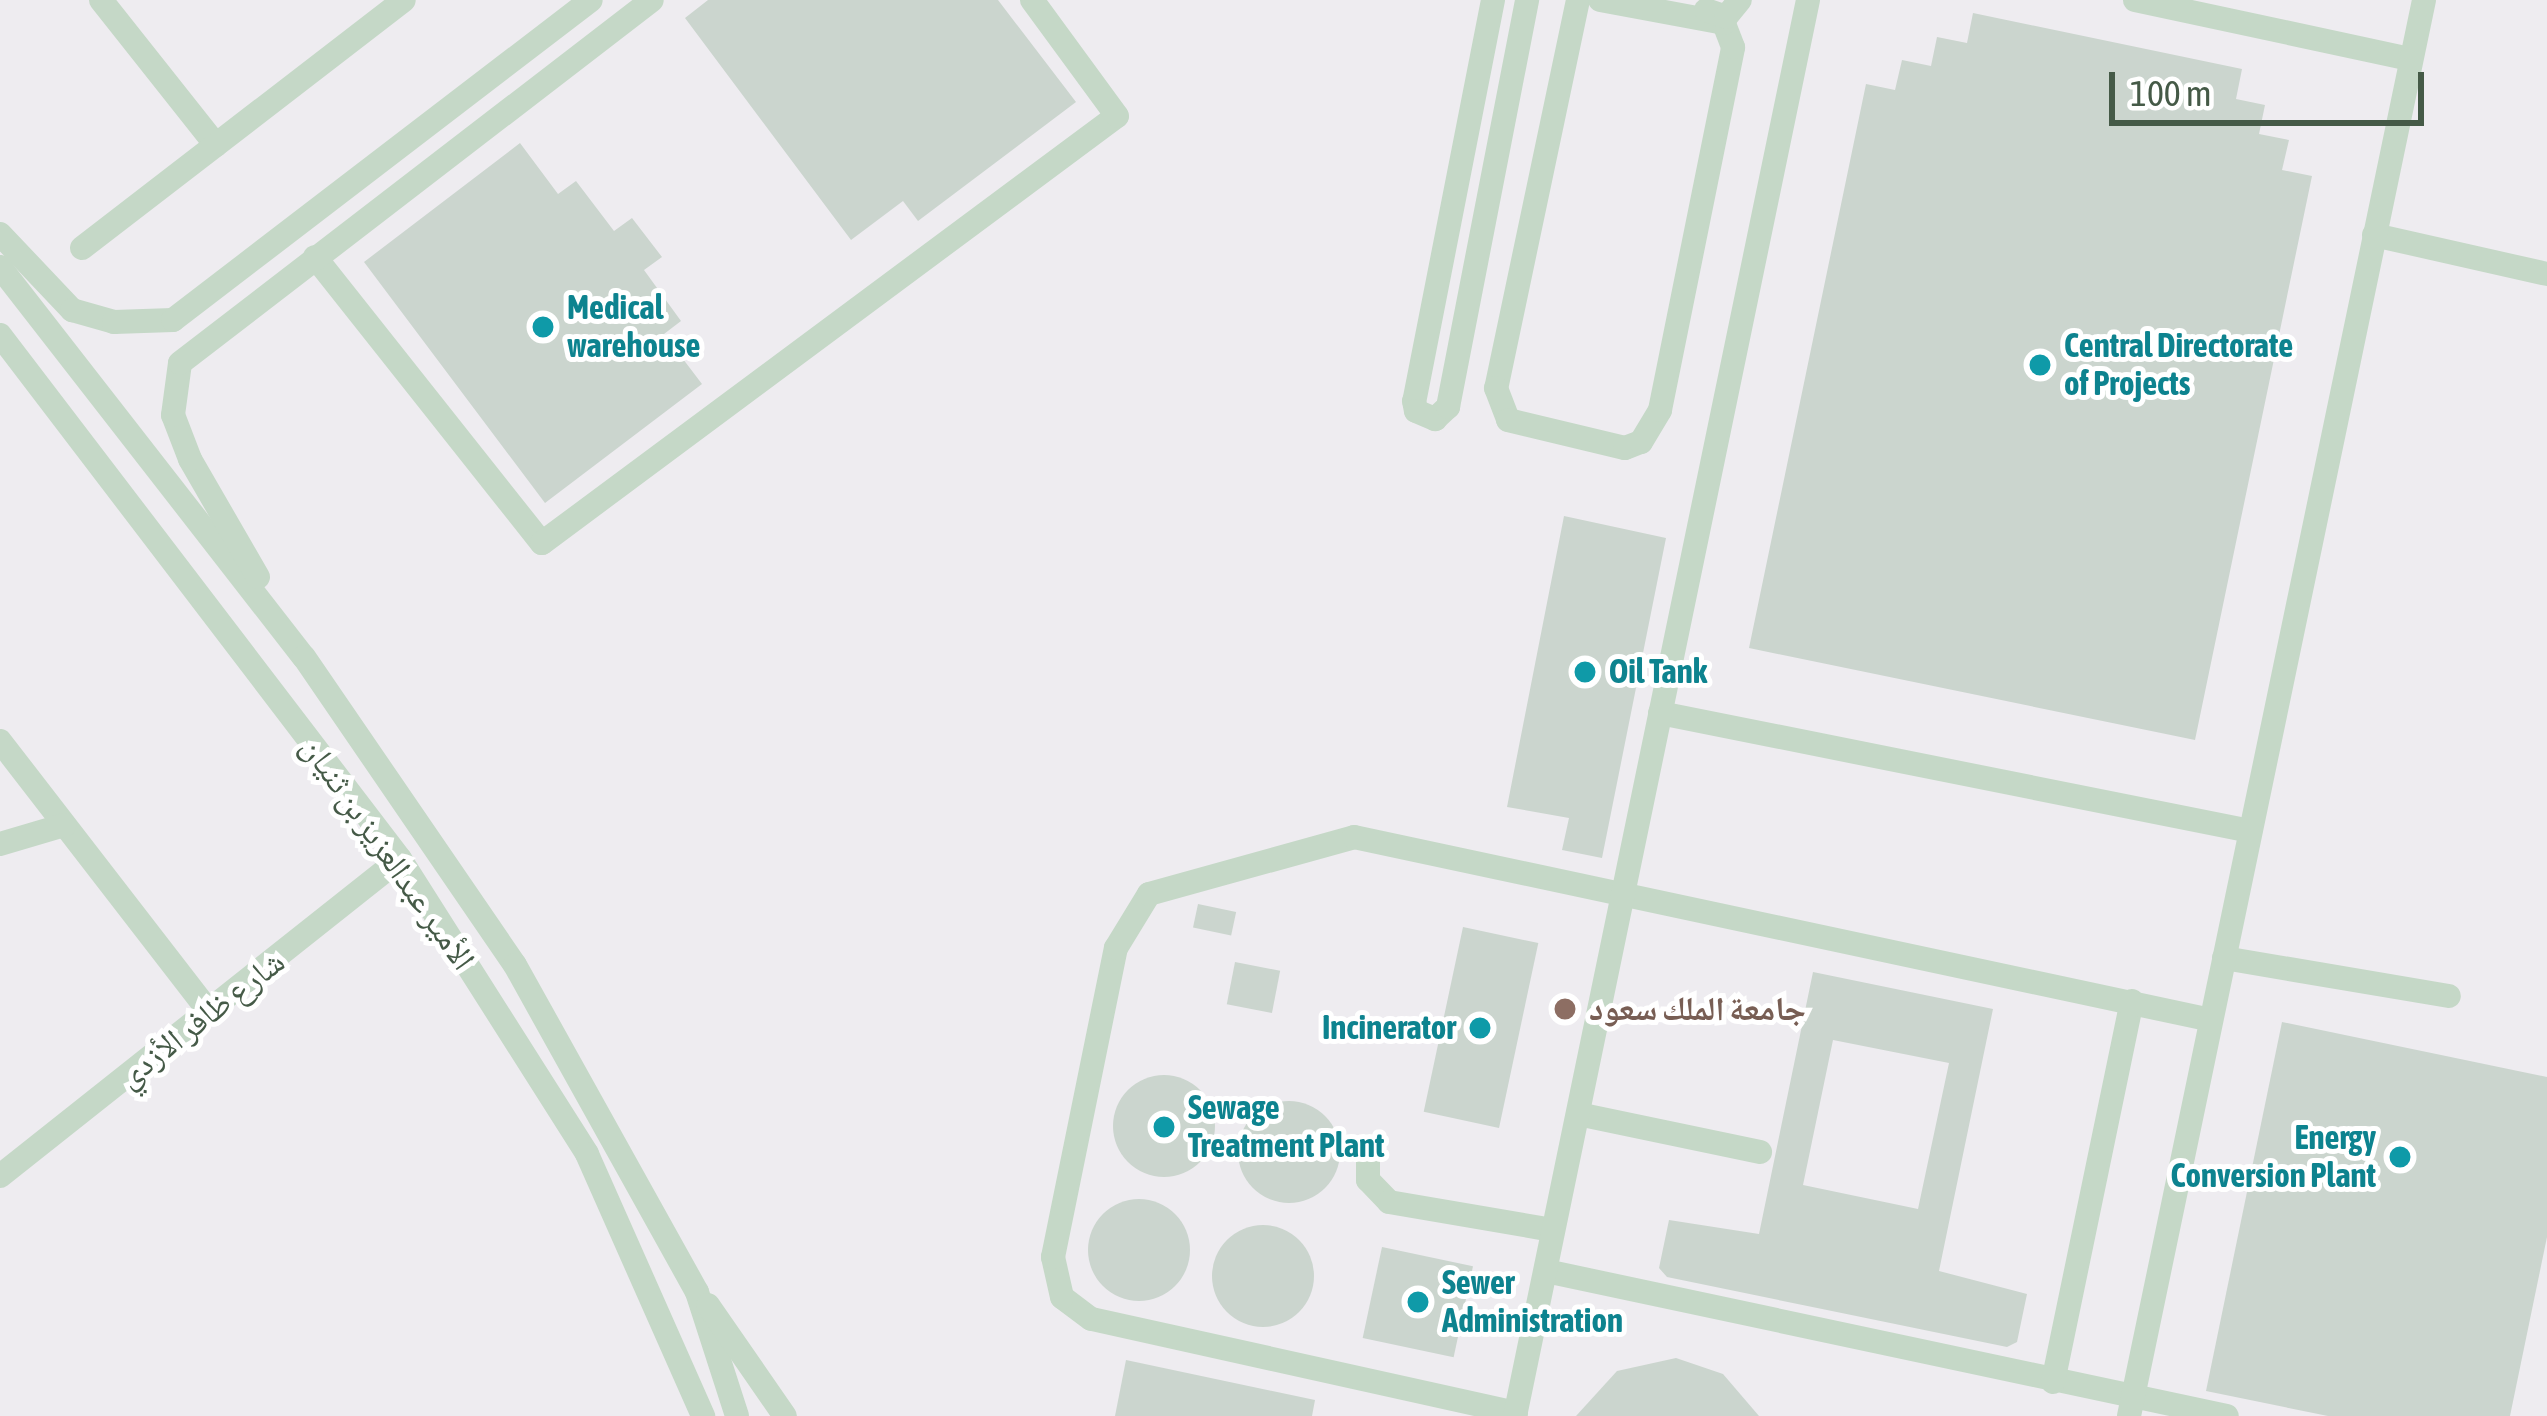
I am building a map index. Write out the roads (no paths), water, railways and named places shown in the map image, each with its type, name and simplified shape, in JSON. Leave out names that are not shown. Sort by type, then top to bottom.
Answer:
[{"type":"street","points":[[100,0],[216,146]]},
{"type":"street","points":[[82,248],[404,0]]},
{"type":"street","points":[[0,234],[72,310],[114,322],[172,320],[591,0]]},
{"type":"street","points":[[304,657],[190,459],[173,415],[180,363],[652,0]]},
{"type":"street","points":[[315,257],[542,544],[1117,116],[1032,0]]},
{"type":"street","points":[[1493,0],[1414,400],[1416,411],[1435,419],[1448,407],[1527,0]]},
{"type":"street","points":[[1578,0],[1496,388],[1508,420],[1625,448],[1641,442],[1660,410],[1733,47],[1724,23],[1600,0]]},
{"type":"street","points":[[1670,0],[1726,16],[1740,0]]},
{"type":"street","points":[[1808,0],[1660,713],[1627,896],[1515,1414],[1091,1319],[1067,1304],[1053,1257],[1116,948],[1134,910],[1161,887],[1335,837],[1627,896],[2132,1001],[2211,1020]]},
{"type":"street","points":[[2135,0],[2410,59]]},
{"type":"street","points":[[2131,1407],[2424,0]]},
{"type":"street","points":[[547,34],[568,63]]},
{"type":"street","points":[[2374,235],[2547,274]]},
{"type":"street","name":"الأمير عبدالعزيز بن ثنيان","points":[[0,267],[304,657],[515,964],[697,1292],[785,1416]]},
{"type":"street","points":[[206,294],[230,324]]},
{"type":"street","name":"الأمير عبدالعزيز بن ثنيان","points":[[0,334],[400,859],[587,1154],[703,1416]]},
{"type":"street","points":[[1660,713],[2250,831]]},
{"type":"street","points":[[0,741],[211,1014]]},
{"type":"street","points":[[0,844],[64,825]]},
{"type":"street","name":"شارع ظافر الأزدي","points":[[0,1176],[211,1014],[400,859]]},
{"type":"street","points":[[2224,958],[2449,997]]},
{"type":"street","points":[[2053,1382],[2132,1001]]},
{"type":"street","points":[[1578,1114],[1760,1152]]},
{"type":"street","points":[[1368,1146],[1368,1180],[1389,1202],[1552,1230]]},
{"type":"street","points":[[1546,1271],[2053,1382],[2131,1407],[2227,1416]]},
{"type":"street","name":"الأمير عبدالعزيز بن ثنيان","points":[[697,1292],[737,1416]]},
{"type":"place","name":"Medical warehouse","points":[[543,327]]},
{"type":"place","name":"Central Directorate of Projects","points":[[2040,365]]},
{"type":"place","name":"Oil Tank","points":[[1585,672]]},
{"type":"place","name":"جامعة الملك سعود","points":[[1565,1009]]},
{"type":"place","name":"Incinerator","points":[[1480,1028]]},
{"type":"place","name":"Sewage Treatment Plant","points":[[1164,1127]]},
{"type":"place","name":"Energy Conversion Plant","points":[[2400,1157]]},
{"type":"place","name":"Sewer Administration","points":[[1418,1302]]}]
